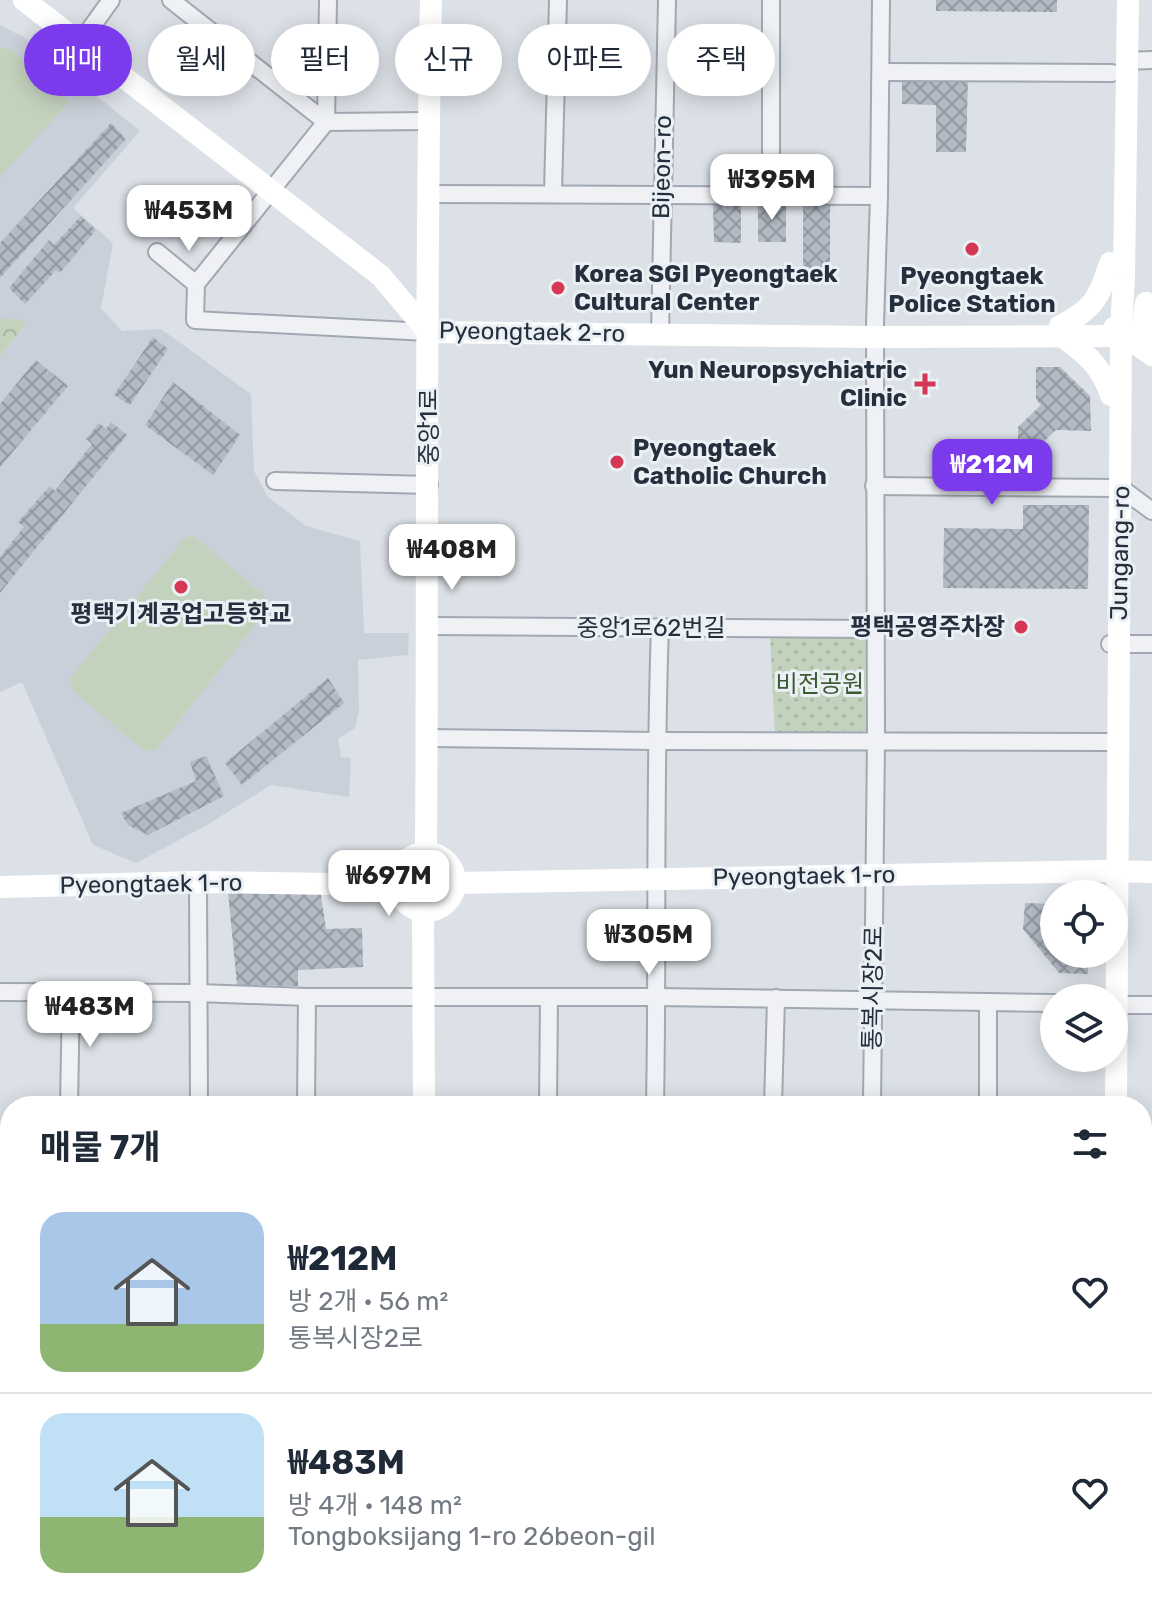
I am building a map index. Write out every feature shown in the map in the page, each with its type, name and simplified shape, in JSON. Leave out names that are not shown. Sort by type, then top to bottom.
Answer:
[{"type":"street","name":"Pyeongtaek 2-ro","points":[[24,0],[55,24]]},
{"type":"street","points":[[94,24],[111,0]]},
{"type":"street","points":[[171,0],[326,122],[428,121]]},
{"type":"street","points":[[328,0],[326,122],[196,284],[195,320],[428,332]]},
{"type":"street","name":"중앙1로","points":[[426,853],[431,0]]},
{"type":"street","points":[[553,192],[558,0]]},
{"type":"street","name":"Bijeon-ro","points":[[660,328],[667,0]]},
{"type":"street","points":[[771,0],[771,194]]},
{"type":"street","name":"통복시장2로","points":[[872,1096],[876,740],[875,330],[881,0]]},
{"type":"street","name":"Jungang-ro","points":[[1112,0],[1120,67]]},
{"type":"street","name":"Jungang-ro","points":[[1116,488],[1111,395],[1117,269],[1120,67],[1128,0]]},
{"type":"street","points":[[881,72],[1120,67],[1152,60]]},
{"type":"street","name":"Pyeongtaek 2-ro","points":[[132,83],[381,276],[428,332],[660,328],[1115,334]]},
{"type":"street","points":[[428,194],[553,192],[879,196]]},
{"type":"street","points":[[157,252],[196,284]]},
{"type":"street","points":[[1111,395],[1104,375],[1094,362],[1061,331],[1091,307],[1117,269],[1150,298]]},
{"type":"street","points":[[1115,334],[1150,298]]},
{"type":"street","points":[[1150,298],[1143,325],[1152,354]]},
{"type":"street","points":[[1115,334],[1152,354]]},
{"type":"street","points":[[1115,334],[1152,368]]},
{"type":"street","name":"Jungang-ro","points":[[1110,880],[1115,643],[1115,334]]},
{"type":"street","points":[[275,481],[429,485]]},
{"type":"street","points":[[874,486],[1116,488],[1152,511]]},
{"type":"street","name":"중앙1로62번길","points":[[429,626],[874,629]]},
{"type":"street","points":[[655,1096],[656,741],[660,628]]},
{"type":"street","points":[[1115,643],[1152,644]]},
{"type":"street","name":"Jungang-ro","points":[[1110,880],[1108,742],[1115,643]]},
{"type":"street","points":[[427,738],[1108,742]]},
{"type":"street","points":[[426,853],[447,862],[455,876],[455,883],[445,904],[431,911],[415,909],[403,899],[398,885],[400,869],[405,862],[426,853]]},
{"type":"street","name":"Pyeongtaek 1-ro","points":[[1115,880],[1152,872]]},
{"type":"street","name":"Pyeongtaek 1-ro","points":[[455,883],[875,876],[1063,880]]},
{"type":"street","points":[[198,882],[199,1096]]},
{"type":"street","name":"Pyeongtaek 1-ro","points":[[0,887],[198,882],[398,885]]},
{"type":"street","points":[[1128,882],[1152,884]]},
{"type":"street","points":[[423,911],[424,1096]]},
{"type":"street","points":[[0,992],[1040,1003]]},
{"type":"street","points":[[69,1096],[71,993]]},
{"type":"street","points":[[306,1096],[307,997]]},
{"type":"street","points":[[548,1096],[549,997]]},
{"type":"street","points":[[773,1096],[776,998]]},
{"type":"street","points":[[988,1002],[988,1096]]},
{"type":"street","points":[[1128,1003],[1152,1005]]},
{"type":"street","points":[[1105,1096],[1106,1072]]},
{"type":"street","name":"Jungang-ro","points":[[1115,1072],[1116,1096]]},
{"type":"shaded area","name":"평택기계공업고등학교","points":[[0,25],[24,37],[24,96],[97,96],[140,131],[73,208],[113,243],[101,308],[122,331],[161,329],[251,394],[254,471],[267,496],[306,526],[360,541],[364,633],[409,633],[408,655],[358,660],[359,710],[355,728],[338,739],[341,757],[351,758],[349,797],[271,785],[205,826],[136,863],[93,845],[22,682],[0,692],[0,356],[27,322],[0,318]]},
{"type":"green space","points":[[0,48],[10,49],[24,62],[24,96],[62,96],[69,102],[0,177]]},
{"type":"green space","points":[[0,318],[28,321],[0,356]]},
{"type":"green space","points":[[194,536],[265,596],[268,608],[156,750],[144,751],[73,691],[70,679],[184,538]]},
{"type":"green space","name":"비전공원","points":[[868,633],[869,731],[775,733],[770,636]]},
{"type":"green space","points":[[425,866],[437,871],[442,883],[437,895],[425,900],[413,895],[408,883],[413,871]]},
{"type":"building","points":[[936,0],[1057,0],[1057,12],[936,11]]},
{"type":"building","points":[[902,78],[968,79],[966,152],[936,152],[936,105],[902,104]]},
{"type":"building","points":[[111,123],[126,139],[0,278],[0,243]]},
{"type":"building","points":[[758,203],[786,203],[786,242],[758,242]]},
{"type":"building","points":[[713,204],[741,204],[741,243],[714,242]]},
{"type":"building","points":[[803,205],[830,205],[830,273],[803,273]]},
{"type":"building","points":[[81,216],[96,230],[60,273],[56,270],[25,304],[9,288],[49,240],[54,245]]},
{"type":"building","points":[[153,337],[168,349],[130,405],[114,395]]},
{"type":"building","points":[[36,360],[68,386],[0,467],[0,404]]},
{"type":"building","points":[[1036,367],[1060,367],[1090,396],[1091,431],[1056,430],[1038,447],[1018,448],[1018,427],[1041,405],[1036,399]]},
{"type":"building","points":[[173,382],[240,435],[213,475],[145,425]]},
{"type":"building","points":[[111,422],[127,435],[0,593],[0,557],[24,527],[18,522],[50,486],[55,491],[92,444],[86,439],[99,423],[106,429]]},
{"type":"building","points":[[1023,505],[1089,505],[1088,589],[943,588],[944,528],[1023,529]]},
{"type":"building","points":[[328,678],[344,703],[242,785],[225,763]]},
{"type":"building","points":[[206,756],[224,796],[148,835],[128,825],[121,813],[196,781],[190,762]]},
{"type":"building","points":[[320,889],[326,929],[362,928],[363,967],[298,970],[298,986],[237,985],[228,892]]},
{"type":"building","points":[[1025,903],[1040,904],[1040,950],[1023,929]]},
{"type":"building","points":[[1055,968],[1088,968],[1088,974],[1059,973]]},
{"type":"place","name":"Pyeongtaek Police Station","points":[[972,249]]},
{"type":"place","name":"Korea SGI Pyeongtaek Cultural Center","points":[[558,288]]},
{"type":"place","name":"Yun Neuropsychiatric Clinic","points":[[925,384]]},
{"type":"place","name":"Pyeongtaek Catholic Church","points":[[617,462]]},
{"type":"place","name":"평택기계공업고등학교","points":[[181,587]]},
{"type":"place","name":"평택공영주차장","points":[[1021,627]]}]
